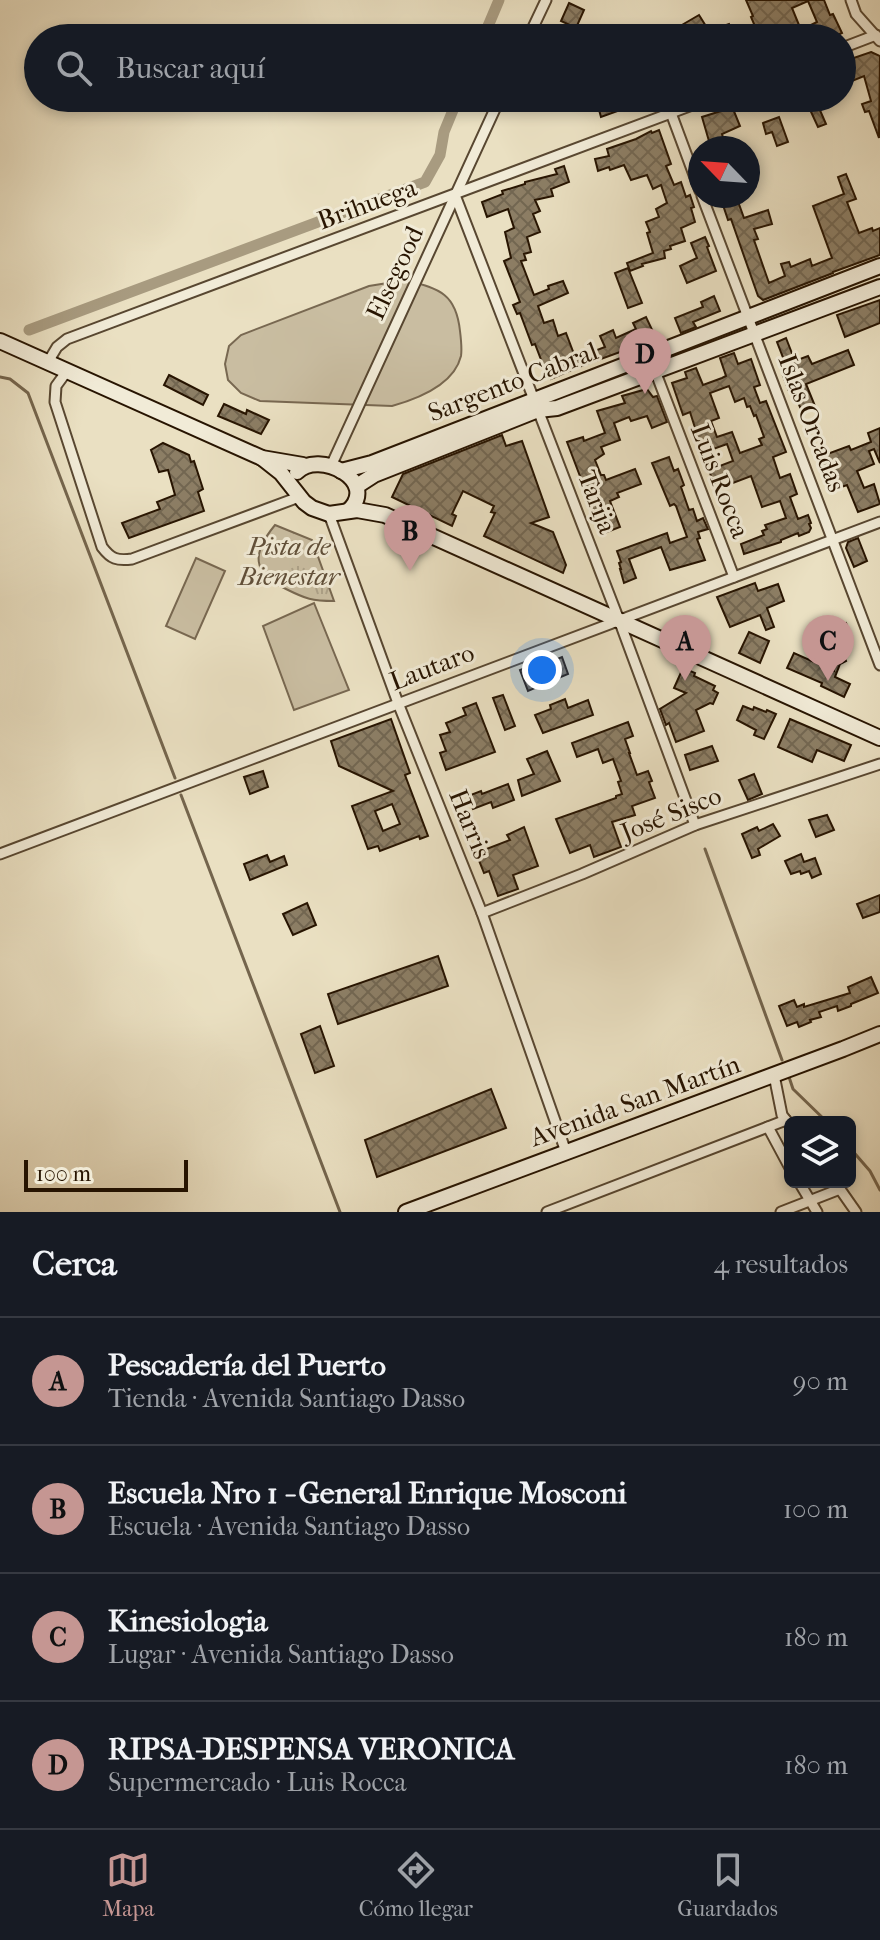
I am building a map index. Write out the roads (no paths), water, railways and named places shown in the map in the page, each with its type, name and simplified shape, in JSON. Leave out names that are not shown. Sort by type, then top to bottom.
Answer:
[{"type":"street","points":[[535,24],[546,0]]},
{"type":"street","points":[[851,0],[856,14],[878,37],[856,44]]},
{"type":"street","name":"Elsegood","points":[[336,469],[494,112]]},
{"type":"street","name":"Brihuega","points":[[48,362],[57,347],[67,339],[671,113]]},
{"type":"street","name":"Islas Orcadas","points":[[671,113],[688,158]]},
{"type":"street","name":"Tarija","points":[[455,195],[695,825]]},
{"type":"street","name":"Islas Orcadas","points":[[707,208],[880,665]]},
{"type":"street","name":"Sargento Cabral","points":[[358,489],[374,475],[649,355],[880,266]]},
{"type":"street","name":"Sargento Cabral","points":[[336,469],[372,463],[536,405],[557,408],[880,287]]},
{"type":"street","points":[[0,341],[262,458],[281,473],[312,508],[329,514],[365,511],[385,515]]},
{"type":"street","name":"Luis Rocca","points":[[649,355],[734,577]]},
{"type":"street","points":[[67,371],[56,386],[55,402],[102,547],[110,557],[118,561],[132,559],[297,493]]},
{"type":"street","points":[[262,458],[336,469],[354,481],[368,503],[385,515],[880,738]]},
{"type":"street","points":[[297,493],[294,476],[303,465]]},
{"type":"street","points":[[348,511],[355,504],[358,489]]},
{"type":"street","name":"Harris","points":[[329,514],[398,703],[482,913],[566,1152]]},
{"type":"street","name":"Lautaro","points":[[0,854],[880,522]]},
{"type":"street","name":"José Sisco","points":[[482,913],[695,825],[880,764]]},
{"type":"street","name":"Avenida San Martín","points":[[406,1212],[880,1034]]},
{"type":"street","points":[[774,1075],[784,1118]]},
{"type":"street","points":[[547,1212],[768,1127],[784,1124]]},
{"type":"street","points":[[768,1127],[784,1157]]},
{"type":"street","points":[[802,1188],[817,1212]]},
{"type":"street","points":[[781,1212],[834,1188]]},
{"type":"street","points":[[839,1188],[856,1212]]},
{"type":"waterway","points":[[489,24],[499,0]]},
{"type":"waterway","points":[[29,330],[425,182],[440,155],[444,132],[452,112]]},
{"type":"waterway","points":[[0,377],[10,379],[28,393],[175,778]]},
{"type":"waterway","points":[[181,795],[340,1212]]},
{"type":"waterway","points":[[705,849],[782,1060]]},
{"type":"waterway","points":[[789,1077],[793,1089],[821,1116]]},
{"type":"waterway","points":[[856,1155],[870,1171],[880,1190]]},
{"type":"place","name":"RIPSA-DESPENSA VERONICA","points":[[645,394]]},
{"type":"place","name":"Escuela Nro 1 - General Enrique Mosconi","points":[[410,571]]},
{"type":"place","name":"Pescadería del Puerto","points":[[685,681]]},
{"type":"place","name":"Kinesiologia","points":[[828,681]]},
{"type":"park label","name":"Pista de Bienestar","points":[[289,561]]}]
